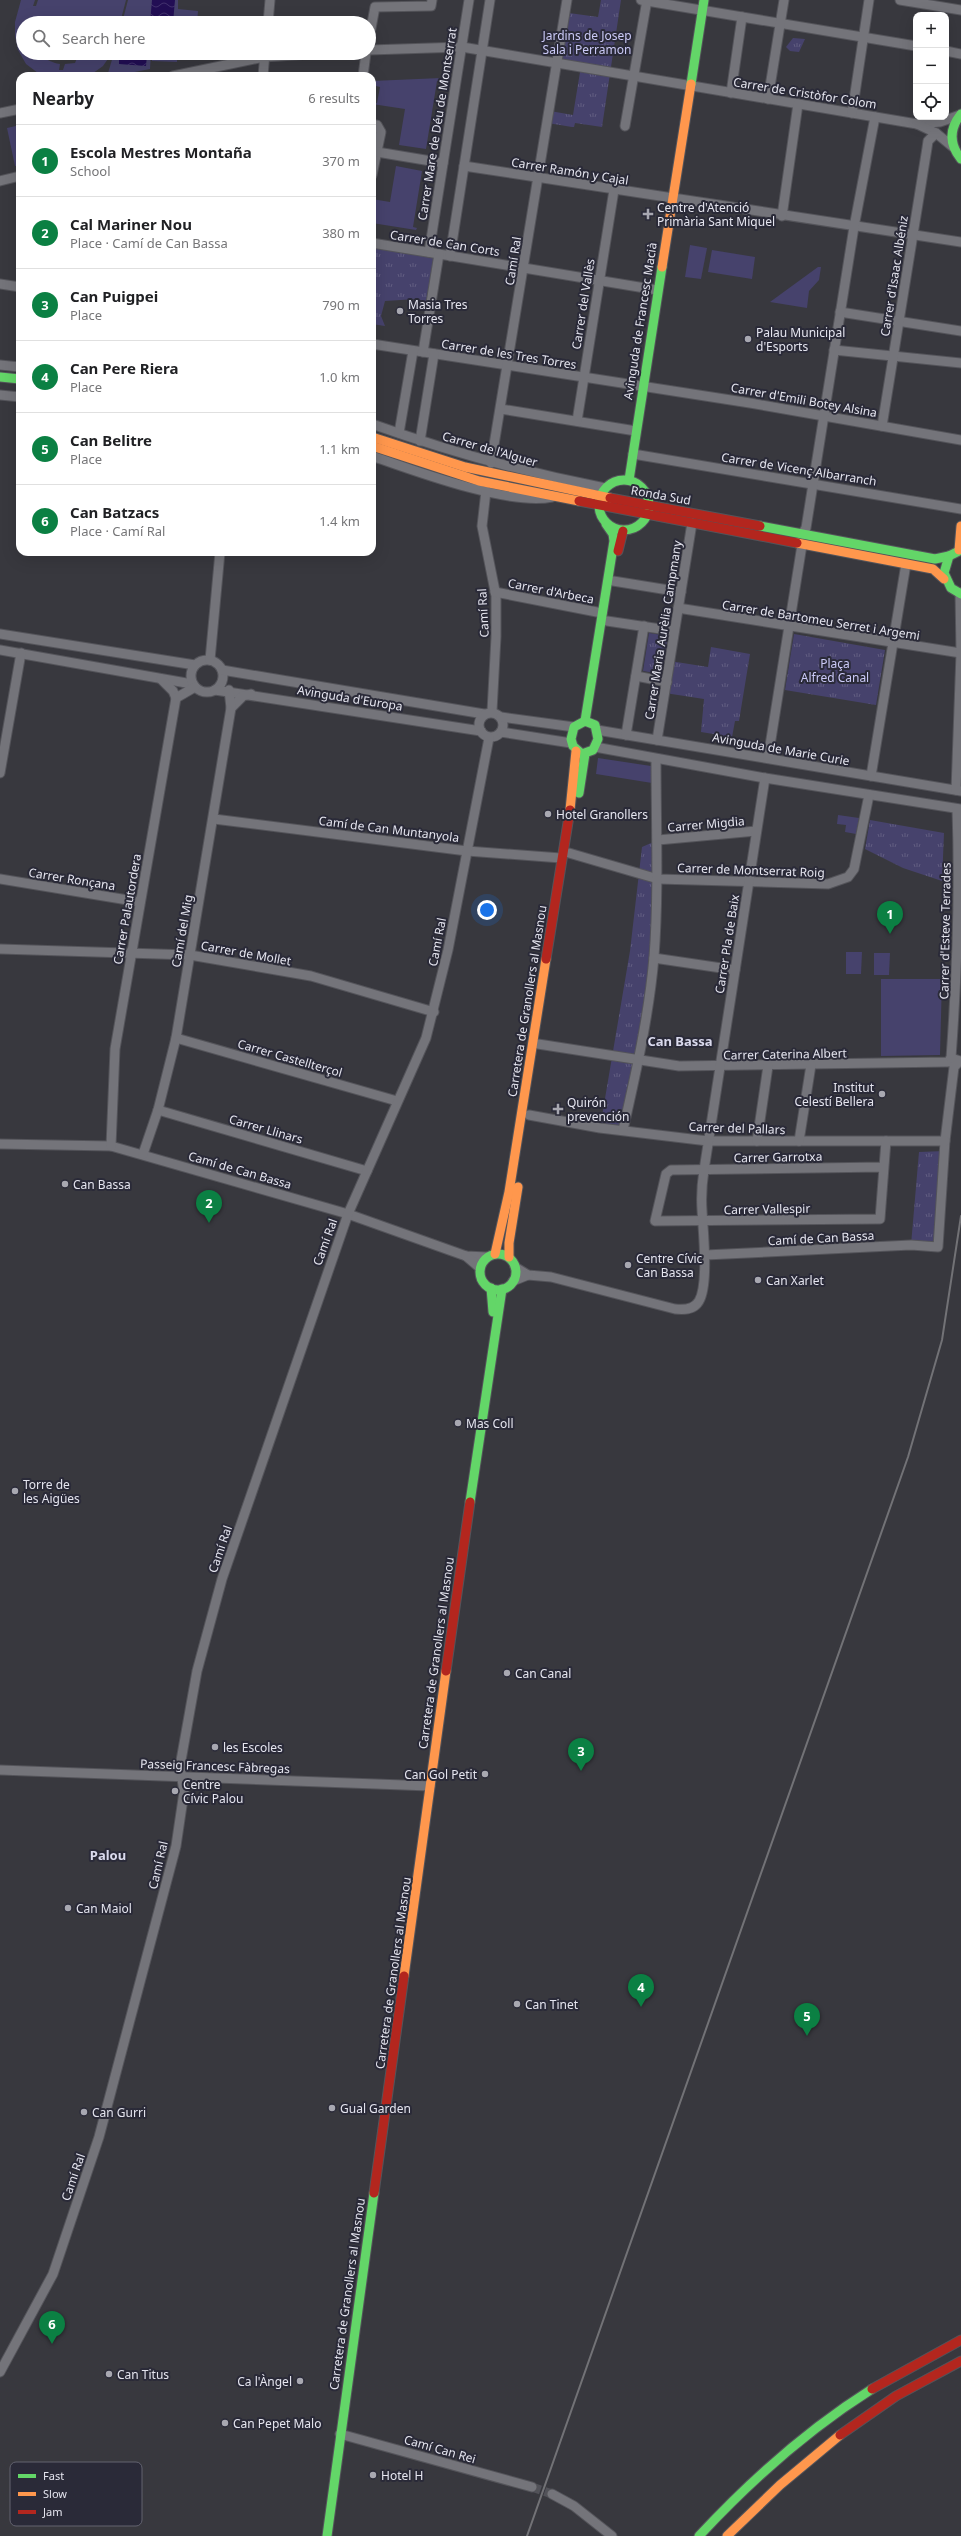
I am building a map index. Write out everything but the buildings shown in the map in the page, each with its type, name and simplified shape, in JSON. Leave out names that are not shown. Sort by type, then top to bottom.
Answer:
[{"type":"main road","name":"Avinguda de Francesc Macià","points":[[629,480],[657,290],[704,0]]},
{"type":"main road","points":[[960,115],[951,130],[953,147],[961,158]]},
{"type":"main road","points":[[0,377],[16,379]]},
{"type":"main road","points":[[0,388],[16,390]]},
{"type":"main road","name":"Ronda Sud","points":[[376,438],[465,467],[602,492],[649,505],[935,559],[949,556]]},
{"type":"main road","name":"Ronda Sud","points":[[376,447],[480,481],[598,506],[933,569],[954,591],[960,594]]},
{"type":"main road","points":[[574,747],[585,754],[595,747],[591,724],[614,541],[613,534],[606,524],[600,514],[598,506],[602,492],[614,482],[629,480],[642,488],[649,505],[647,515],[637,527],[623,531],[606,524]]},
{"type":"main road","points":[[944,579],[944,565],[949,556],[960,550],[961,526]]},
{"type":"main road","points":[[605,617],[619,544],[623,531]]},
{"type":"main road","points":[[574,727],[591,724]]},
{"type":"main road","name":"Carretera de Granollers al Masnou","points":[[491,1256],[499,1241],[509,1192],[574,783],[574,727]]},
{"type":"main road","name":"Carretera de Granollers al Masnou","points":[[509,1257],[509,1243],[529,1115],[538,1044],[585,754]]},
{"type":"main road","points":[[491,1256],[509,1257],[515,1267],[513,1281],[502,1289],[491,1288],[483,1282],[480,1268],[491,1256]]},
{"type":"main road","name":"Carretera de Granollers al Masnou","points":[[327,2536],[380,2142],[483,1414],[494,1307],[491,1288]]},
{"type":"main road","name":"Carretera de Granollers al Masnou","points":[[483,1414],[488,1392],[502,1289]]},
{"type":"main road","points":[[699,2536],[766,2468],[808,2434],[875,2387],[961,2340]]},
{"type":"main road","points":[[727,2536],[781,2482],[851,2427],[921,2381],[961,2361]]},
{"type":"street","points":[[269,16],[270,0]]},
{"type":"street","name":"Carrer Mare de Déu de Montserrat","points":[[429,252],[469,0]]},
{"type":"street","points":[[450,256],[490,0]]},
{"type":"street","name":"Camí Ral","points":[[491,463],[508,367],[567,0]]},
{"type":"street","points":[[625,126],[645,0],[702,11],[913,46]]},
{"type":"street","points":[[768,99],[784,0]]},
{"type":"street","points":[[852,113],[869,0]]},
{"type":"street","points":[[900,0],[961,10]]},
{"type":"street","points":[[373,16],[374,7],[431,3]]},
{"type":"street","points":[[731,93],[742,17]]},
{"type":"street","name":"Carrer de Cristòfor Colom","points":[[376,50],[462,47],[558,62],[917,124],[940,122],[960,115]]},
{"type":"street","points":[[949,52],[961,54]]},
{"type":"street","points":[[190,72],[242,60]]},
{"type":"street","points":[[263,72],[264,60]]},
{"type":"street","points":[[364,72],[365,60]]},
{"type":"street","points":[[782,216],[798,104]]},
{"type":"street","points":[[0,113],[16,109]]},
{"type":"street","points":[[802,534],[806,528],[854,227],[875,117]]},
{"type":"street","name":"Carrer de Cristòfor Colom","points":[[917,124],[936,134],[953,147]]},
{"type":"street","points":[[376,125],[381,132],[376,157]]},
{"type":"street","name":"Carrer d'Isaac Albéniz","points":[[882,426],[928,140],[936,134]]},
{"type":"street","points":[[377,152],[443,163]]},
{"type":"street","name":"Carrer Ramón y Cajal","points":[[464,166],[672,200],[854,227],[862,226],[961,242]]},
{"type":"street","points":[[0,181],[16,177]]},
{"type":"street","name":"Carrer del Vallès","points":[[577,421],[598,280],[614,190]]},
{"type":"street","name":"Carrer de Can Corts","points":[[376,244],[657,290]]},
{"type":"street","points":[[423,352],[439,254]]},
{"type":"street","points":[[0,284],[16,286]]},
{"type":"street","points":[[840,312],[961,331]]},
{"type":"street","name":"Carrer de les Tres Torres","points":[[376,345],[508,367],[642,387]]},
{"type":"street","points":[[834,350],[961,363]]},
{"type":"street","points":[[398,433],[413,351]]},
{"type":"street","points":[[420,441],[434,354]]},
{"type":"street","points":[[0,365],[16,367]]},
{"type":"street","name":"Carrer d'Emili Botey Alsina","points":[[642,387],[823,415],[961,440]]},
{"type":"street","points":[[0,395],[16,397]]},
{"type":"street","points":[[501,408],[636,431]]},
{"type":"street","name":"Carrer de l'Alguer","points":[[376,425],[491,463],[602,492]]},
{"type":"street","name":"Carrer de Vicenç Albarranch","points":[[633,454],[961,508]]},
{"type":"street","points":[[376,457],[486,491],[530,500],[554,497]]},
{"type":"street","name":"Camí Ral","points":[[486,491],[482,526],[495,592],[496,637],[488,712]]},
{"type":"street","name":"Carrer Maria Aurèlia Campmany","points":[[657,740],[692,523]]},
{"type":"street","points":[[768,758],[802,545]]},
{"type":"street","points":[[210,660],[220,556]]},
{"type":"street","points":[[871,776],[906,564]]},
{"type":"street","points":[[613,581],[681,592]]},
{"type":"street","name":"Carrer d'Arbeca","points":[[495,592],[644,626],[674,631]]},
{"type":"street","points":[[959,791],[961,653],[960,594]]},
{"type":"street","name":"Carrer de Bartomeu Serret i Argemi","points":[[678,608],[961,653]]},
{"type":"street","points":[[626,735],[644,626]]},
{"type":"street","points":[[0,634],[194,665]]},
{"type":"street","points":[[0,650],[193,685],[204,692],[216,690],[222,684],[222,670],[220,665],[210,660],[199,662],[194,665],[191,673],[193,685]]},
{"type":"street","points":[[0,773],[20,653]]},
{"type":"street","name":"Avinguda d'Europa","points":[[222,670],[488,712]]},
{"type":"street","points":[[636,676],[667,682]]},
{"type":"street","points":[[158,678],[167,683],[176,698],[193,685]]},
{"type":"street","name":"Avinguda d'Europa","points":[[216,690],[228,690],[481,731]]},
{"type":"street","name":"Camí del Mig","points":[[143,1154],[158,1110],[176,1038],[214,819],[231,708],[228,690]]},
{"type":"street","points":[[231,708],[243,696],[251,694]]},
{"type":"street","name":"Carrer Palautordera","points":[[110,1146],[115,1049],[176,698]]},
{"type":"street","points":[[574,727],[501,718],[488,712],[480,723],[481,731],[489,738],[501,732],[574,747]]},
{"type":"street","points":[[501,718],[501,732]]},
{"type":"street","name":"Avinguda de Marie Curie","points":[[591,724],[626,735],[959,791]]},
{"type":"street","name":"Camí Ral","points":[[0,2372],[53,2274],[99,2137],[176,1846],[184,1792],[180,1776],[180,1766],[190,1700],[222,1579],[348,1214],[426,1038],[434,1012],[489,738]]},
{"type":"street","points":[[595,747],[765,778],[959,809]]},
{"type":"street","points":[[624,1130],[638,1061],[654,958],[658,879],[656,759]]},
{"type":"street","name":"Carrer Pla de Baix","points":[[703,1222],[704,1170],[708,1141],[765,778]]},
{"type":"street","name":"Carrer de Montserrat Roig","points":[[569,853],[658,879],[828,884],[848,876],[858,860],[869,795]]},
{"type":"street","name":"Carrer d'Esteve Terrades","points":[[938,1247],[945,1141],[953,1062],[957,971],[959,809]]},
{"type":"street","name":"Camí de Can Muntanyola","points":[[214,819],[467,851],[561,858]]},
{"type":"street","name":"Carrer Migdia","points":[[658,840],[756,832]]},
{"type":"street","name":"Carrer Ronçana","points":[[0,879],[140,902]]},
{"type":"street","name":"Carrer de Mollet","points":[[0,949],[190,955],[311,976],[434,1012]]},
{"type":"street","points":[[654,958],[735,970]]},
{"type":"street","name":"Carrer Castellterçol","points":[[176,1038],[397,1101]]},
{"type":"street","name":"Carrer Caterina Albert","points":[[538,1044],[638,1061],[679,1066],[720,1067],[953,1062]]},
{"type":"street","points":[[799,1141],[811,1065]]},
{"type":"street","points":[[757,1141],[768,1066]]},
{"type":"street","name":"Carrer Llinars","points":[[158,1110],[367,1171]]},
{"type":"street","name":"Carrer del Pallars","points":[[529,1115],[708,1141],[945,1141]]},
{"type":"street","points":[[884,1168],[886,1141]]},
{"type":"street","name":"Camí de Can Bassa","points":[[0,1144],[110,1146],[143,1154],[348,1214],[466,1256],[491,1256]]},
{"type":"street","name":"Carrer Garrotxa","points":[[655,1221],[666,1174],[671,1170],[884,1168]]},
{"type":"street","name":"Carrer Vallespir","points":[[655,1221],[703,1222],[880,1219],[884,1168]]},
{"type":"street","points":[[515,1267],[528,1275],[551,1277],[684,1310],[692,1308],[702,1294],[705,1255],[703,1222]]},
{"type":"street","name":"Camí de Can Bassa","points":[[705,1255],[911,1245],[938,1247]]},
{"type":"street","name":"Camí de Can Bassa","points":[[466,1256],[480,1268]]},
{"type":"street","points":[[513,1281],[528,1275]]},
{"type":"street","name":"Passeig Francesc Fàbregas","points":[[0,1770],[430,1786]]},
{"type":"street","name":"Camí Can Rei","points":[[340,2434],[532,2488]]},
{"type":"street","points":[[552,2494],[574,2506],[612,2536]]},
{"type":"green space","points":[[21,0],[35,0],[33,6],[36,6],[38,0],[126,0],[122,16],[17,16]]},
{"type":"green space","points":[[128,0],[178,0],[178,9],[198,11],[198,16],[124,16]]},
{"type":"green space","name":"Jardins de Josep Sala i Perramon","points":[[601,0],[621,0],[602,127],[575,123],[574,127],[572,127],[548,123],[550,111],[573,115],[581,66],[558,62],[569,13],[598,17]]},
{"type":"green space","points":[[16,18],[16,41],[15,36]]},
{"type":"green space","points":[[793,38],[805,39],[799,52],[790,51],[786,47]]},
{"type":"green space","points":[[24,60],[48,60],[60,64],[59,70],[63,70],[65,64],[75,63],[76,60],[107,60],[103,66],[95,72],[37,72],[26,64]]},
{"type":"green space","points":[[112,60],[151,60],[150,69],[135,72],[108,72]]},
{"type":"green space","points":[[177,60],[177,62],[152,61]]},
{"type":"green space","points":[[441,78],[440,81],[437,81],[426,149],[399,145],[405,109],[376,105],[380,87],[376,86],[376,81]]},
{"type":"green space","points":[[16,126],[16,166],[15,166],[7,128]]},
{"type":"green space","points":[[396,166],[422,171],[413,227],[417,228],[416,230],[376,224],[376,200],[390,202]]},
{"type":"green space","points":[[376,244],[439,254],[431,302],[416,299],[385,301],[381,316],[385,326],[376,325]]},
{"type":"green space","points":[[690,245],[707,248],[701,279],[685,277]]},
{"type":"green space","points":[[712,250],[755,257],[752,279],[708,272]]},
{"type":"green space","points":[[818,267],[821,267],[819,280],[809,291],[807,308],[770,302]]},
{"type":"green space","points":[[649,633],[668,636],[661,674],[643,671]]},
{"type":"green space","name":"Plaça Alfred Canal","points":[[794,634],[885,650],[876,705],[785,690]]},
{"type":"green space","points":[[711,647],[750,654],[739,721],[735,721],[732,737],[701,732],[704,699],[665,693],[670,661],[708,667]]},
{"type":"green space","points":[[598,758],[651,766],[652,783],[596,774]]},
{"type":"green space","points":[[838,815],[859,818],[856,834],[845,832],[846,825],[837,824]]},
{"type":"green space","points":[[870,820],[944,833],[942,881],[903,868],[865,849]]},
{"type":"green space","points":[[658,840],[654,958],[623,1130],[600,1128],[630,951],[642,847]]},
{"type":"green space","points":[[846,952],[862,952],[861,974],[846,974]]},
{"type":"green space","points":[[874,953],[890,953],[889,975],[874,975]]},
{"type":"green space","points":[[881,979],[942,979],[940,1055],[881,1056]]},
{"type":"green space","points":[[945,1151],[938,1247],[911,1245],[919,1152]]},
{"type":"water","points":[[152,0],[175,0],[174,16],[151,16]]},
{"type":"water","points":[[119,60],[147,60],[146,66],[119,64]]},
{"type":"tunnel","points":[[532,2487],[552,2494]]},
{"type":"railway","points":[[527,2536],[908,1457],[942,1340],[961,1216]]},
{"type":"traffic: fast","points":[[691,84],[704,0]]},
{"type":"traffic: fast","points":[[961,114],[954,125],[952,136],[954,148],[961,159]]},
{"type":"traffic: fast","points":[[629,480],[662,267]]},
{"type":"traffic: fast","points":[[0,377],[16,379]]},
{"type":"traffic: fast","points":[[619,480],[629,480],[642,487],[649,500],[649,505],[649,510],[642,523],[629,530],[619,530],[610,526],[603,519],[599,510],[599,500],[603,491],[610,484],[619,480]]},
{"type":"traffic: fast","points":[[585,721],[614,541],[613,534],[606,524]]},
{"type":"traffic: fast","points":[[760,526],[935,559],[949,556]]},
{"type":"traffic: fast","points":[[961,550],[949,556],[944,573],[951,588],[961,594]]},
{"type":"traffic: fast","points":[[585,721],[595,725],[598,739],[593,750],[582,754],[573,746],[571,739],[574,727],[585,721]]},
{"type":"traffic: fast","points":[[579,793],[585,754]]},
{"type":"traffic: fast","points":[[498,1254],[511,1259],[516,1272],[511,1285],[498,1290],[485,1285],[480,1272],[485,1259],[498,1254]]},
{"type":"traffic: fast","points":[[491,1288],[493,1312]]},
{"type":"traffic: fast","points":[[470,1502],[502,1289]]},
{"type":"traffic: fast","points":[[327,2536],[374,2193]]},
{"type":"traffic: fast","points":[[699,2536],[759,2476],[802,2439],[825,2421],[872,2389]]},
{"type":"traffic: slow","points":[[662,267],[691,84]]},
{"type":"traffic: slow","points":[[376,438],[465,467],[610,498]]},
{"type":"traffic: slow","points":[[376,447],[479,481],[579,501]]},
{"type":"traffic: slow","points":[[959,550],[961,526]]},
{"type":"traffic: slow","points":[[797,543],[933,569],[944,579]]},
{"type":"traffic: slow","points":[[570,810],[576,751]]},
{"type":"traffic: slow","points":[[495,1254],[509,1192],[546,959]]},
{"type":"traffic: slow","points":[[509,1257],[509,1243],[518,1187]]},
{"type":"traffic: slow","points":[[404,1976],[446,1671]]},
{"type":"traffic: slow","points":[[727,2536],[780,2485],[840,2435]]},
{"type":"traffic: jam","points":[[610,498],[760,526]]},
{"type":"traffic: jam","points":[[579,501],[797,543]]},
{"type":"traffic: jam","points":[[618,551],[623,531]]},
{"type":"traffic: jam","points":[[546,959],[570,810]]},
{"type":"traffic: jam","points":[[446,1671],[470,1502]]},
{"type":"traffic: jam","points":[[374,2193],[404,1976]]},
{"type":"traffic: jam","points":[[872,2389],[961,2340]]},
{"type":"traffic: jam","points":[[840,2435],[896,2396],[961,2361]]},
{"type":"place","name":"Centre d'Atenció Primària Sant Miquel","points":[[648,214]]},
{"type":"place","name":"Masia Tres Torres","points":[[400,311]]},
{"type":"place","name":"Palau Municipal d'Esports","points":[[748,339]]},
{"type":"place","name":"Hotel Granollers","points":[[548,814]]},
{"type":"place","name":"Escola Mestres Montaña","points":[[890,934]]},
{"type":"place","name":"Institut Celestí Bellera","points":[[882,1094]]},
{"type":"place","name":"Quirón prevención","points":[[558,1109]]},
{"type":"place","name":"Can Bassa","points":[[65,1184]]},
{"type":"place","name":"Cal Mariner Nou","points":[[209,1223]]},
{"type":"place","name":"Centre Cívic Can Bassa","points":[[628,1265]]},
{"type":"place","name":"Can Xarlet","points":[[758,1280]]},
{"type":"place","name":"Mas Coll","points":[[458,1423]]},
{"type":"place","name":"Torre de les Aigües","points":[[15,1491]]},
{"type":"place","name":"Can Canal","points":[[507,1673]]},
{"type":"place","name":"les Escoles","points":[[215,1747]]},
{"type":"place","name":"Can Puigpei","points":[[581,1771]]},
{"type":"place","name":"Can Gol Petit","points":[[485,1774]]},
{"type":"place","name":"Centre Cívic Palou","points":[[175,1791]]},
{"type":"place","name":"Can Maiol","points":[[68,1908]]},
{"type":"place","name":"Can Tinet","points":[[517,2004]]},
{"type":"place","name":"Can Pere Riera","points":[[641,2007]]},
{"type":"place","name":"Can Belitre","points":[[807,2036]]},
{"type":"place","name":"Gual Garden","points":[[332,2108]]},
{"type":"place","name":"Can Gurri","points":[[84,2112]]},
{"type":"place","name":"Can Batzacs","points":[[52,2344]]},
{"type":"place","name":"Can Titus","points":[[109,2374]]},
{"type":"place","name":"Ca l'Àngel","points":[[300,2381]]},
{"type":"place","name":"Can Pepet Malo","points":[[225,2423]]},
{"type":"place","name":"Hotel H","points":[[373,2475]]},
{"type":"district","name":"Can Bassa","points":[[680,1041]]},
{"type":"district","name":"Palou","points":[[108,1855]]}]
